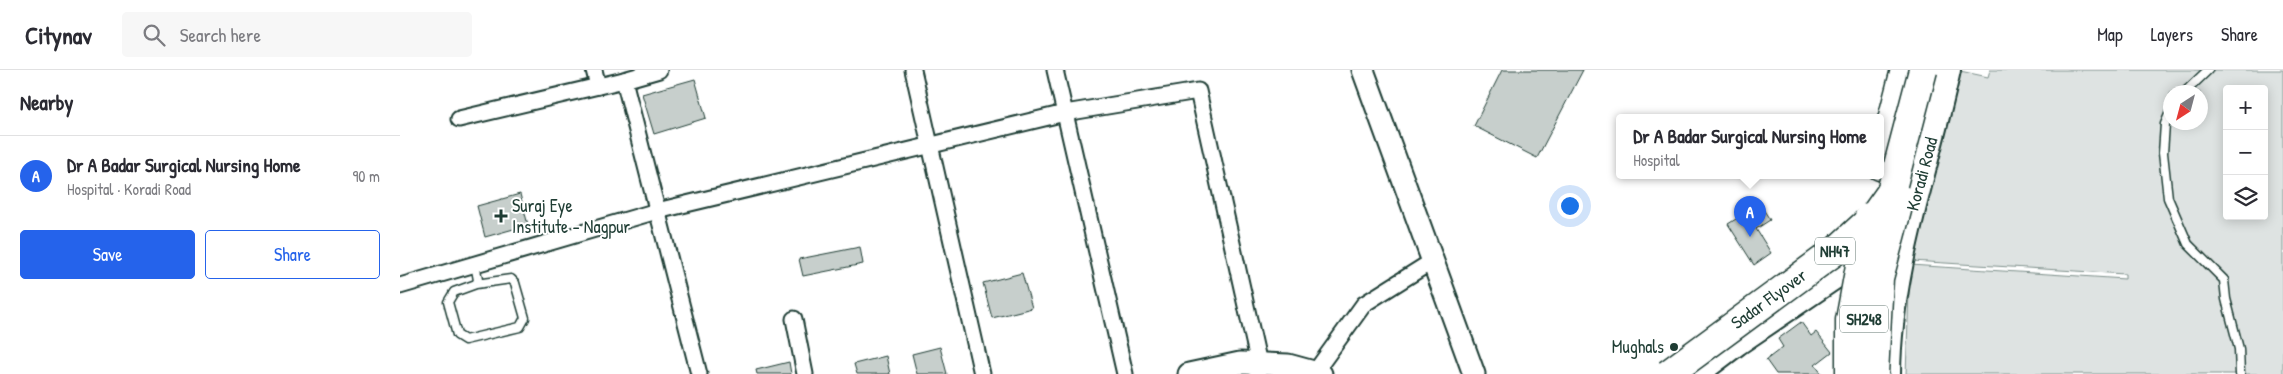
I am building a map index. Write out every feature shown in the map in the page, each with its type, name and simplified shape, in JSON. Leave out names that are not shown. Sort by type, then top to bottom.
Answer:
[{"type":"highway","points":[[1884,151],[1905,70]]},
{"type":"highway","name":"Sadar Flyover","points":[[1668,374],[1838,249],[1874,216],[1891,192],[1923,70]]},
{"type":"highway","name":"Sadar Flyover","points":[[1874,374],[1880,278],[1908,197],[1932,70]]},
{"type":"highway","points":[[1850,374],[1850,320],[1861,254],[1877,179]]},
{"type":"highway","name":"Sadar Flyover","points":[[1678,374],[1840,255],[1908,197]]},
{"type":"main road","points":[[1872,258],[1878,218],[1913,70]]},
{"type":"main road","name":"Koradi Road","points":[[1888,374],[1888,351],[1907,230],[1908,197],[1948,70]]},
{"type":"main road","points":[[1878,218],[1908,197]]},
{"type":"main road","name":"NH47","points":[[1657,374],[1810,264],[1878,218]]},
{"type":"main road","points":[[1696,374],[1736,343],[1814,292],[1872,258],[1907,230]]},
{"type":"main road","name":"SH248","points":[[1862,374],[1865,292],[1872,258]]},
{"type":"main road","points":[[1814,292],[1832,294],[1845,300],[1864,320]]},
{"type":"street","points":[[594,70],[598,86]]},
{"type":"street","points":[[459,119],[659,70]]},
{"type":"street","points":[[913,70],[982,374]]},
{"type":"street","points":[[1055,70],[1125,374]]},
{"type":"street","points":[[1363,70],[1434,260],[1474,374]]},
{"type":"street","points":[[624,80],[699,374]]},
{"type":"street","points":[[400,286],[657,211],[1065,113],[1198,91],[1259,364]]},
{"type":"street","points":[[1189,374],[1240,363],[1288,365],[1318,373],[1364,304],[1434,260]]},
{"type":"street","points":[[794,319],[805,374]]},
{"type":"lane","points":[[2193,85],[2208,70]]},
{"type":"lane","points":[[2165,130],[2163,153],[2168,198],[2188,244],[2224,280],[2226,299],[2240,349],[2240,374]]},
{"type":"lane","points":[[475,264],[478,280],[476,284]]},
{"type":"lane","points":[[511,279],[515,283],[525,318],[520,328],[465,340],[457,335],[448,302],[454,292],[476,284],[511,279]]},
{"type":"shaded area","points":[[1990,70],[2283,70],[2283,374],[1906,374],[1910,265],[2125,279],[2125,274],[1912,261],[1960,71],[1988,77]]},
{"type":"building","points":[[1502,70],[1583,70],[1537,158],[1474,126]]},
{"type":"building","points":[[695,79],[706,118],[654,134],[642,94]]},
{"type":"building","points":[[520,194],[528,225],[485,237],[477,206]]},
{"type":"building","points":[[1760,204],[1770,220],[1756,229],[1771,253],[1754,265],[1728,224]]},
{"type":"building","points":[[860,247],[863,264],[803,276],[799,259]]},
{"type":"building","points":[[1022,273],[1032,308],[992,318],[983,283]]},
{"type":"building","points":[[1801,322],[1811,336],[1816,332],[1832,352],[1815,365],[1822,374],[1776,374],[1766,360],[1783,347],[1778,339]]},
{"type":"building","points":[[940,347],[947,374],[917,374],[912,354]]},
{"type":"building","points":[[886,356],[890,374],[857,374],[854,364]]},
{"type":"building","points":[[789,362],[791,374],[757,374],[756,370]]},
{"type":"place","name":"Suraj Eye Institute - Nagpur","points":[[501,216]]},
{"type":"place","name":"Dr A Badar Surgical Nursing Home","points":[[1750,237]]},
{"type":"place","name":"Mughals","points":[[1674,347]]}]
